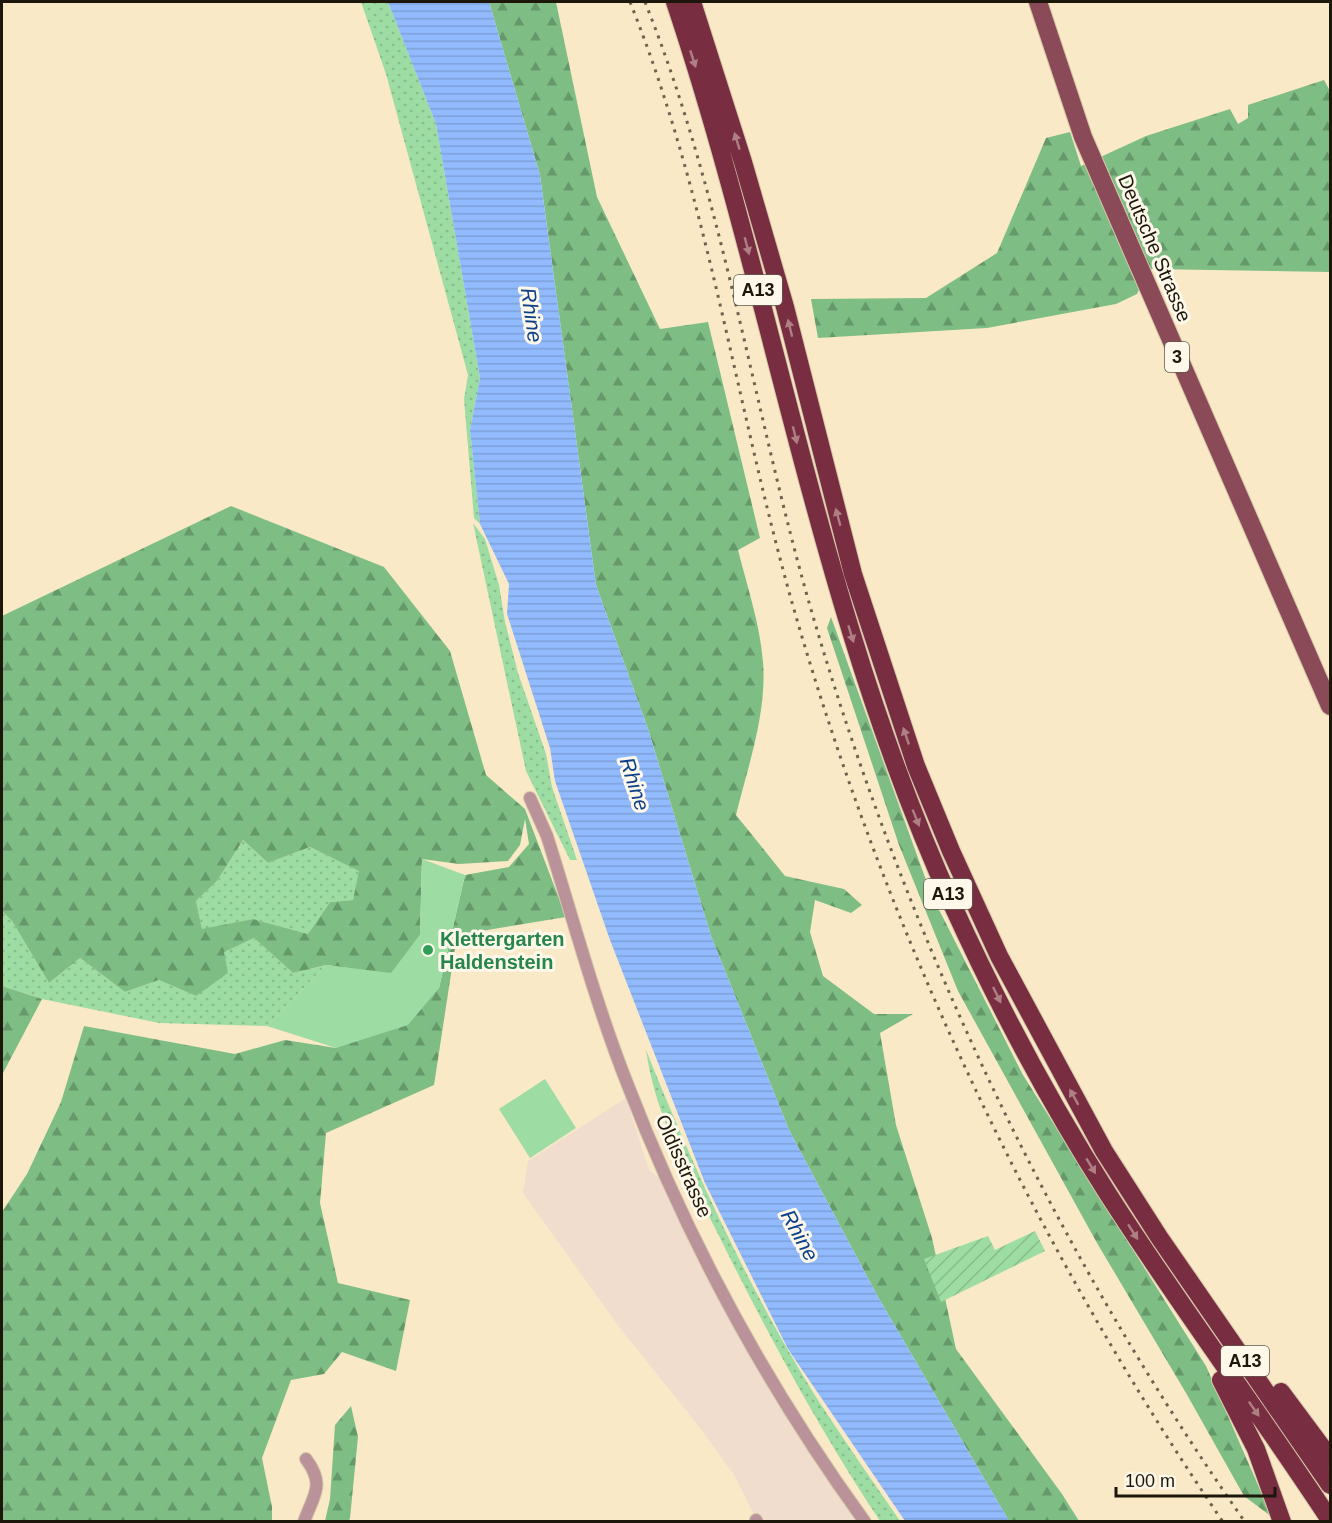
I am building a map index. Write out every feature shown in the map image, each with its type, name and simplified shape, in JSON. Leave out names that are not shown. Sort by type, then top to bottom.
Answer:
[{"type":"highway","name":"A13","points":[[675,2],[727,168],[834,578],[876,712],[953,906],[1020,1042],[1106,1190],[1161,1275],[1330,1520]]},
{"type":"highway","name":"A13","points":[[692,2],[734,131],[785,307],[853,574],[920,775],[956,862],[1004,966],[1076,1101],[1159,1237],[1330,1485]]},
{"type":"highway","name":"A13","points":[[1159,1237],[1214,1302],[1330,1458]]},
{"type":"highway","name":"A13","points":[[1161,1275],[1188,1331],[1228,1390],[1247,1429],[1282,1521]]},
{"type":"main road","name":"Deutsche Strasse","points":[[1038,2],[1062,80],[1092,158],[1330,706]]},
{"type":"street","name":"Oldisstrasse","points":[[530,798],[547,836],[626,1081],[667,1181],[715,1279],[771,1377],[823,1462],[865,1521]]},
{"type":"street","points":[[304,1521],[315,1498],[317,1483],[306,1459]]},
{"type":"shaded area","points":[[626,1098],[649,1170],[663,1181],[718,1281],[860,1521],[757,1521],[735,1476],[697,1424],[620,1328],[523,1193],[528,1161]]},
{"type":"green space","points":[[361,2],[388,2],[436,124],[480,378],[470,430],[480,524],[474,518],[464,399],[468,375],[386,74]]},
{"type":"green space","points":[[489,2],[556,2],[597,197],[660,329],[708,322],[760,538],[738,550],[759,634],[763,681],[756,739],[736,815],[785,876],[844,889],[862,905],[851,913],[815,900],[810,932],[823,976],[874,1014],[913,1014],[880,1033],[896,1125],[932,1238],[956,1349],[1062,1494],[1079,1521],[1009,1521],[878,1297],[789,1130],[711,936],[648,729],[596,585],[540,175]]},
{"type":"green space","points":[[1324,80],[1330,91],[1330,272],[1149,269],[1137,294],[1116,304],[987,328],[818,338],[811,299],[926,298],[997,253],[1046,138],[1070,132],[1081,166],[1146,136],[1230,109],[1238,124],[1248,118],[1248,105]]},
{"type":"green space","points":[[231,506],[384,567],[450,651],[486,775],[525,809],[566,917],[457,935],[434,1085],[326,1133],[320,1203],[338,1283],[410,1300],[396,1371],[342,1352],[324,1374],[291,1380],[262,1458],[272,1507],[272,1521],[2,1522],[2,1212],[27,1174],[61,1102],[84,1026],[235,1054],[285,1040],[336,1048],[439,988],[465,875],[509,867],[529,844],[525,819],[520,845],[508,861],[459,864],[422,859],[420,935],[391,974],[326,965],[293,973],[254,938],[224,952],[228,973],[196,996],[159,980],[125,992],[80,958],[49,983],[12,921],[2,911],[2,616]],"holes":[[[243,840],[268,863],[310,847],[359,871],[353,900],[330,902],[308,934],[253,919],[202,929],[196,901],[217,881]]]},
{"type":"green space","points":[[473,523],[485,539],[499,585],[505,622],[518,673],[546,754],[552,787],[577,860],[570,860],[526,771]]},
{"type":"green space","points":[[831,617],[931,894],[1023,1075],[1206,1366],[1272,1517],[1244,1496],[1097,1243],[958,991],[899,845],[827,628]]},
{"type":"green space","points":[[243,840],[268,863],[310,847],[360,871],[353,900],[330,902],[308,934],[253,919],[202,930],[196,901],[217,881]]},
{"type":"green space","name":"Klettergarten Haldenstein","points":[[422,859],[465,875],[439,988],[408,1025],[336,1048],[267,1026],[326,965],[391,973],[420,935]]},
{"type":"green space","points":[[2,911],[12,921],[49,983],[80,958],[125,992],[159,980],[196,996],[223,952],[254,938],[293,973],[326,965],[267,1026],[159,1023],[42,999],[2,986]]},
{"type":"green space","points":[[2,986],[42,999],[2,1075]]},
{"type":"green space","points":[[646,1050],[703,1183],[768,1314],[816,1397],[900,1521],[880,1521],[836,1451],[774,1343],[674,1144],[657,1098]]},
{"type":"green space","points":[[545,1079],[576,1128],[530,1158],[499,1109]]},
{"type":"green space","points":[[1035,1231],[1045,1251],[941,1302],[924,1259],[988,1236],[995,1250]]},
{"type":"green space","points":[[351,1406],[358,1437],[350,1518],[349,1521],[325,1521],[330,1499],[335,1425]]},
{"type":"water","name":"Rhine","points":[[388,2],[489,2],[540,175],[596,585],[648,729],[711,936],[789,1130],[878,1297],[1009,1521],[905,1521],[788,1349],[705,1183],[610,940],[555,781],[550,748],[507,614],[509,584],[480,524],[470,430],[480,378],[436,124]]},
{"type":"railway","points":[[630,2],[657,75],[701,226],[754,455],[793,606],[830,727],[873,847],[920,965],[972,1081],[1028,1195],[1089,1307],[1154,1416],[1223,1522]]},
{"type":"railway","points":[[645,2],[672,75],[716,223],[808,599],[846,721],[888,842],[936,961],[988,1079],[1045,1193],[1107,1306],[1174,1415],[1245,1522]]},
{"type":"place","name":"Klettergarten Haldenstein","points":[[428,950]]}]
